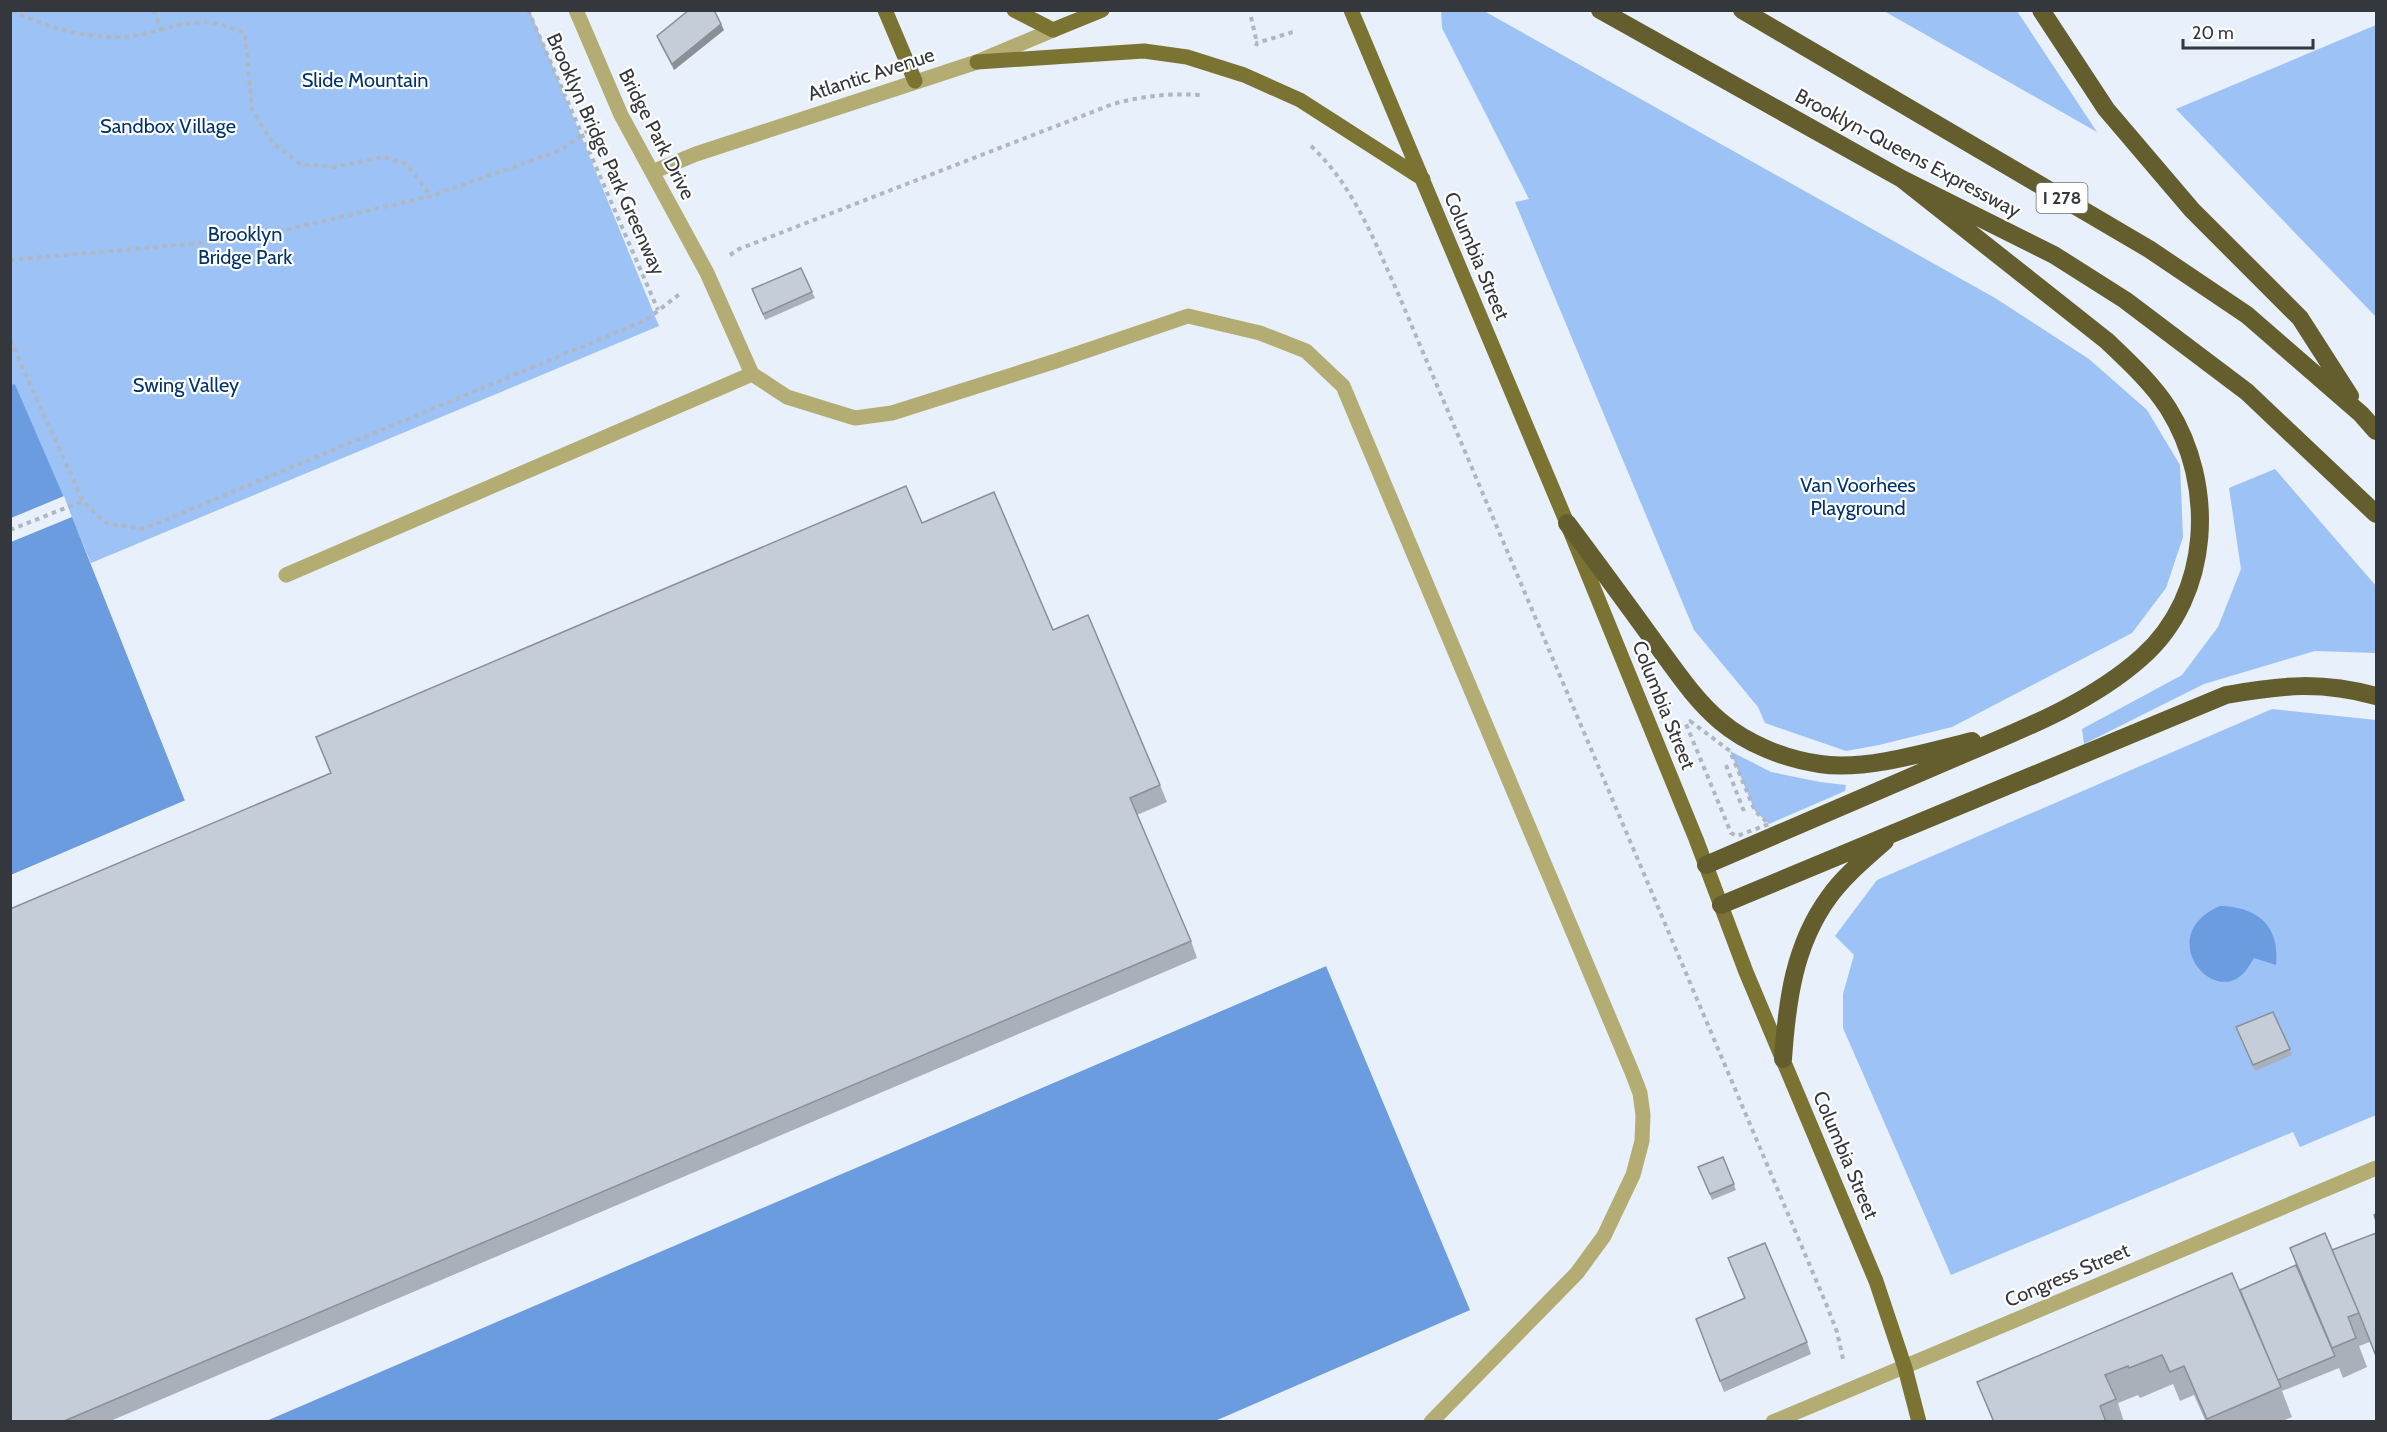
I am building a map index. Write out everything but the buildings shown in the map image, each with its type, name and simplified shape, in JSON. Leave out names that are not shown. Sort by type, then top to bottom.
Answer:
[{"type":"highway","name":"Brooklyn-Queens Expressway","points":[[1600,10],[1902,179],[2054,255],[2125,300],[2247,392],[2376,514]]},
{"type":"highway","name":"Brooklyn-Queens Expressway","points":[[1742,10],[2149,249],[2247,315],[2361,414],[2376,431]]},
{"type":"highway","points":[[2045,14],[2084,78],[2135,145],[2192,210],[2300,318],[2361,414]]},
{"type":"highway","points":[[1706,865],[2024,728],[2062,709],[2118,676],[2143,656],[2169,624],[2186,592],[2199,543],[2200,496],[2190,453],[2167,407],[2127,360],[2107,341],[1902,179]]},
{"type":"highway","points":[[1567,523],[1701,701],[1733,731],[1764,747],[1820,764],[1846,765],[1923,753],[2024,728]]},
{"type":"highway","points":[[1720,904],[2226,695],[2287,686],[2320,685],[2376,696]]},
{"type":"highway","points":[[1783,1059],[1792,981],[1806,936],[1829,896],[1848,875],[1894,833]]},
{"type":"main road","points":[[885,10],[915,81]]},
{"type":"main road","points":[[1014,10],[1053,30]]},
{"type":"main road","name":"Atlantic Avenue","points":[[1053,30],[1102,10]]},
{"type":"main road","name":"Columbia Street","points":[[1351,10],[1567,523],[1706,865],[1746,972],[1876,1281],[1905,1368],[1919,1422]]},
{"type":"main road","points":[[977,62],[1144,51],[1186,57],[1244,75],[1300,100],[1423,179]]},
{"type":"street","name":"Bridge Park Drive","points":[[576,10],[621,115],[707,273],[752,374]]},
{"type":"street","name":"Atlantic Avenue","points":[[652,172],[696,154],[977,62],[1053,30]]},
{"type":"street","points":[[286,575],[752,374],[787,397],[855,418],[892,413],[1188,316],[1260,333],[1306,351],[1343,386],[1627,1061],[1640,1093],[1643,1115],[1642,1141],[1633,1175],[1604,1236],[1577,1273],[1431,1422]]},
{"type":"street","name":"Congress Street","points":[[1773,1422],[2376,1168]]},
{"type":"path","points":[[12,10],[39,24],[74,33],[120,37],[189,24],[214,23],[245,33],[252,109],[272,142],[300,164],[334,167],[383,157],[406,164],[431,196]]},
{"type":"path","points":[[154,10],[162,30]]},
{"type":"path","name":"Brooklyn Bridge Park Greenway","points":[[83,501],[105,523],[143,529],[646,320],[658,310],[528,10]]},
{"type":"path","points":[[1251,17],[1257,43],[1253,52]]},
{"type":"path","points":[[1257,43],[1296,31]]},
{"type":"path","points":[[10,260],[246,240],[431,196],[561,150],[593,128]]},
{"type":"path","points":[[10,340],[13,352],[83,501],[10,530]]},
{"type":"path","points":[[1690,721],[1716,741],[1730,751],[1755,811],[1769,824],[1737,836],[1731,833],[1686,724],[1690,721]]},
{"type":"path","points":[[1716,741],[1720,751]]},
{"type":"path","points":[[1724,761],[1752,831]]},
{"type":"green space","name":"Brooklyn Bridge Park","points":[[10,11],[530,11],[659,326],[91,563],[15,384],[11,385]]},
{"type":"green space","name":"Van Voorhees Playground","points":[[1441,11],[1484,11],[1995,298],[2089,359],[2147,410],[2180,465],[2183,537],[2166,588],[2132,633],[1952,727],[1879,745],[1846,751],[1765,723],[1758,707],[1694,630],[1515,202],[1529,199],[1442,28]]},
{"type":"green space","points":[[1884,11],[2017,11],[2097,132]]},
{"type":"green space","points":[[2376,25],[2376,317],[2176,109]]},
{"type":"green space","points":[[2275,469],[2376,586],[2376,653],[2315,651],[2204,684],[2084,744],[2082,729],[2182,675],[2218,627],[2241,569],[2229,488]]},
{"type":"green space","points":[[2272,709],[2376,720],[2376,1115],[2300,1147],[2293,1132],[1951,1275],[1843,1028],[1843,994],[1854,955],[1835,936],[1877,880]]},
{"type":"green space","points":[[1730,751],[1771,772],[1846,785],[1845,791],[1769,824],[1755,811]]},
{"type":"shaded area","points":[[15,384],[68,507],[185,801],[11,875],[10,385]]},
{"type":"shaded area","points":[[2220,906],[2245,910],[2264,921],[2274,939],[2276,965],[2254,958],[2239,977],[2223,982],[2211,978],[2200,970],[2193,959],[2190,945],[2192,931],[2202,917]]},
{"type":"shaded area","points":[[1326,966],[1470,1310],[1215,1421],[264,1422]]},
{"type":"pier","points":[[64,496],[72,517],[11,542],[11,518]]},
{"type":"pier","points":[[188,799],[186,803],[10,878],[11,875]]},
{"type":"pier","points":[[1325,963],[1326,966],[261,1422],[263,1419]]},
{"type":"park label","name":"Slide Mountain","points":[[365,80]]},
{"type":"park label","name":"Sandbox Village","points":[[168,126]]},
{"type":"park label","name":"Swing Valley","points":[[186,385]]}]
